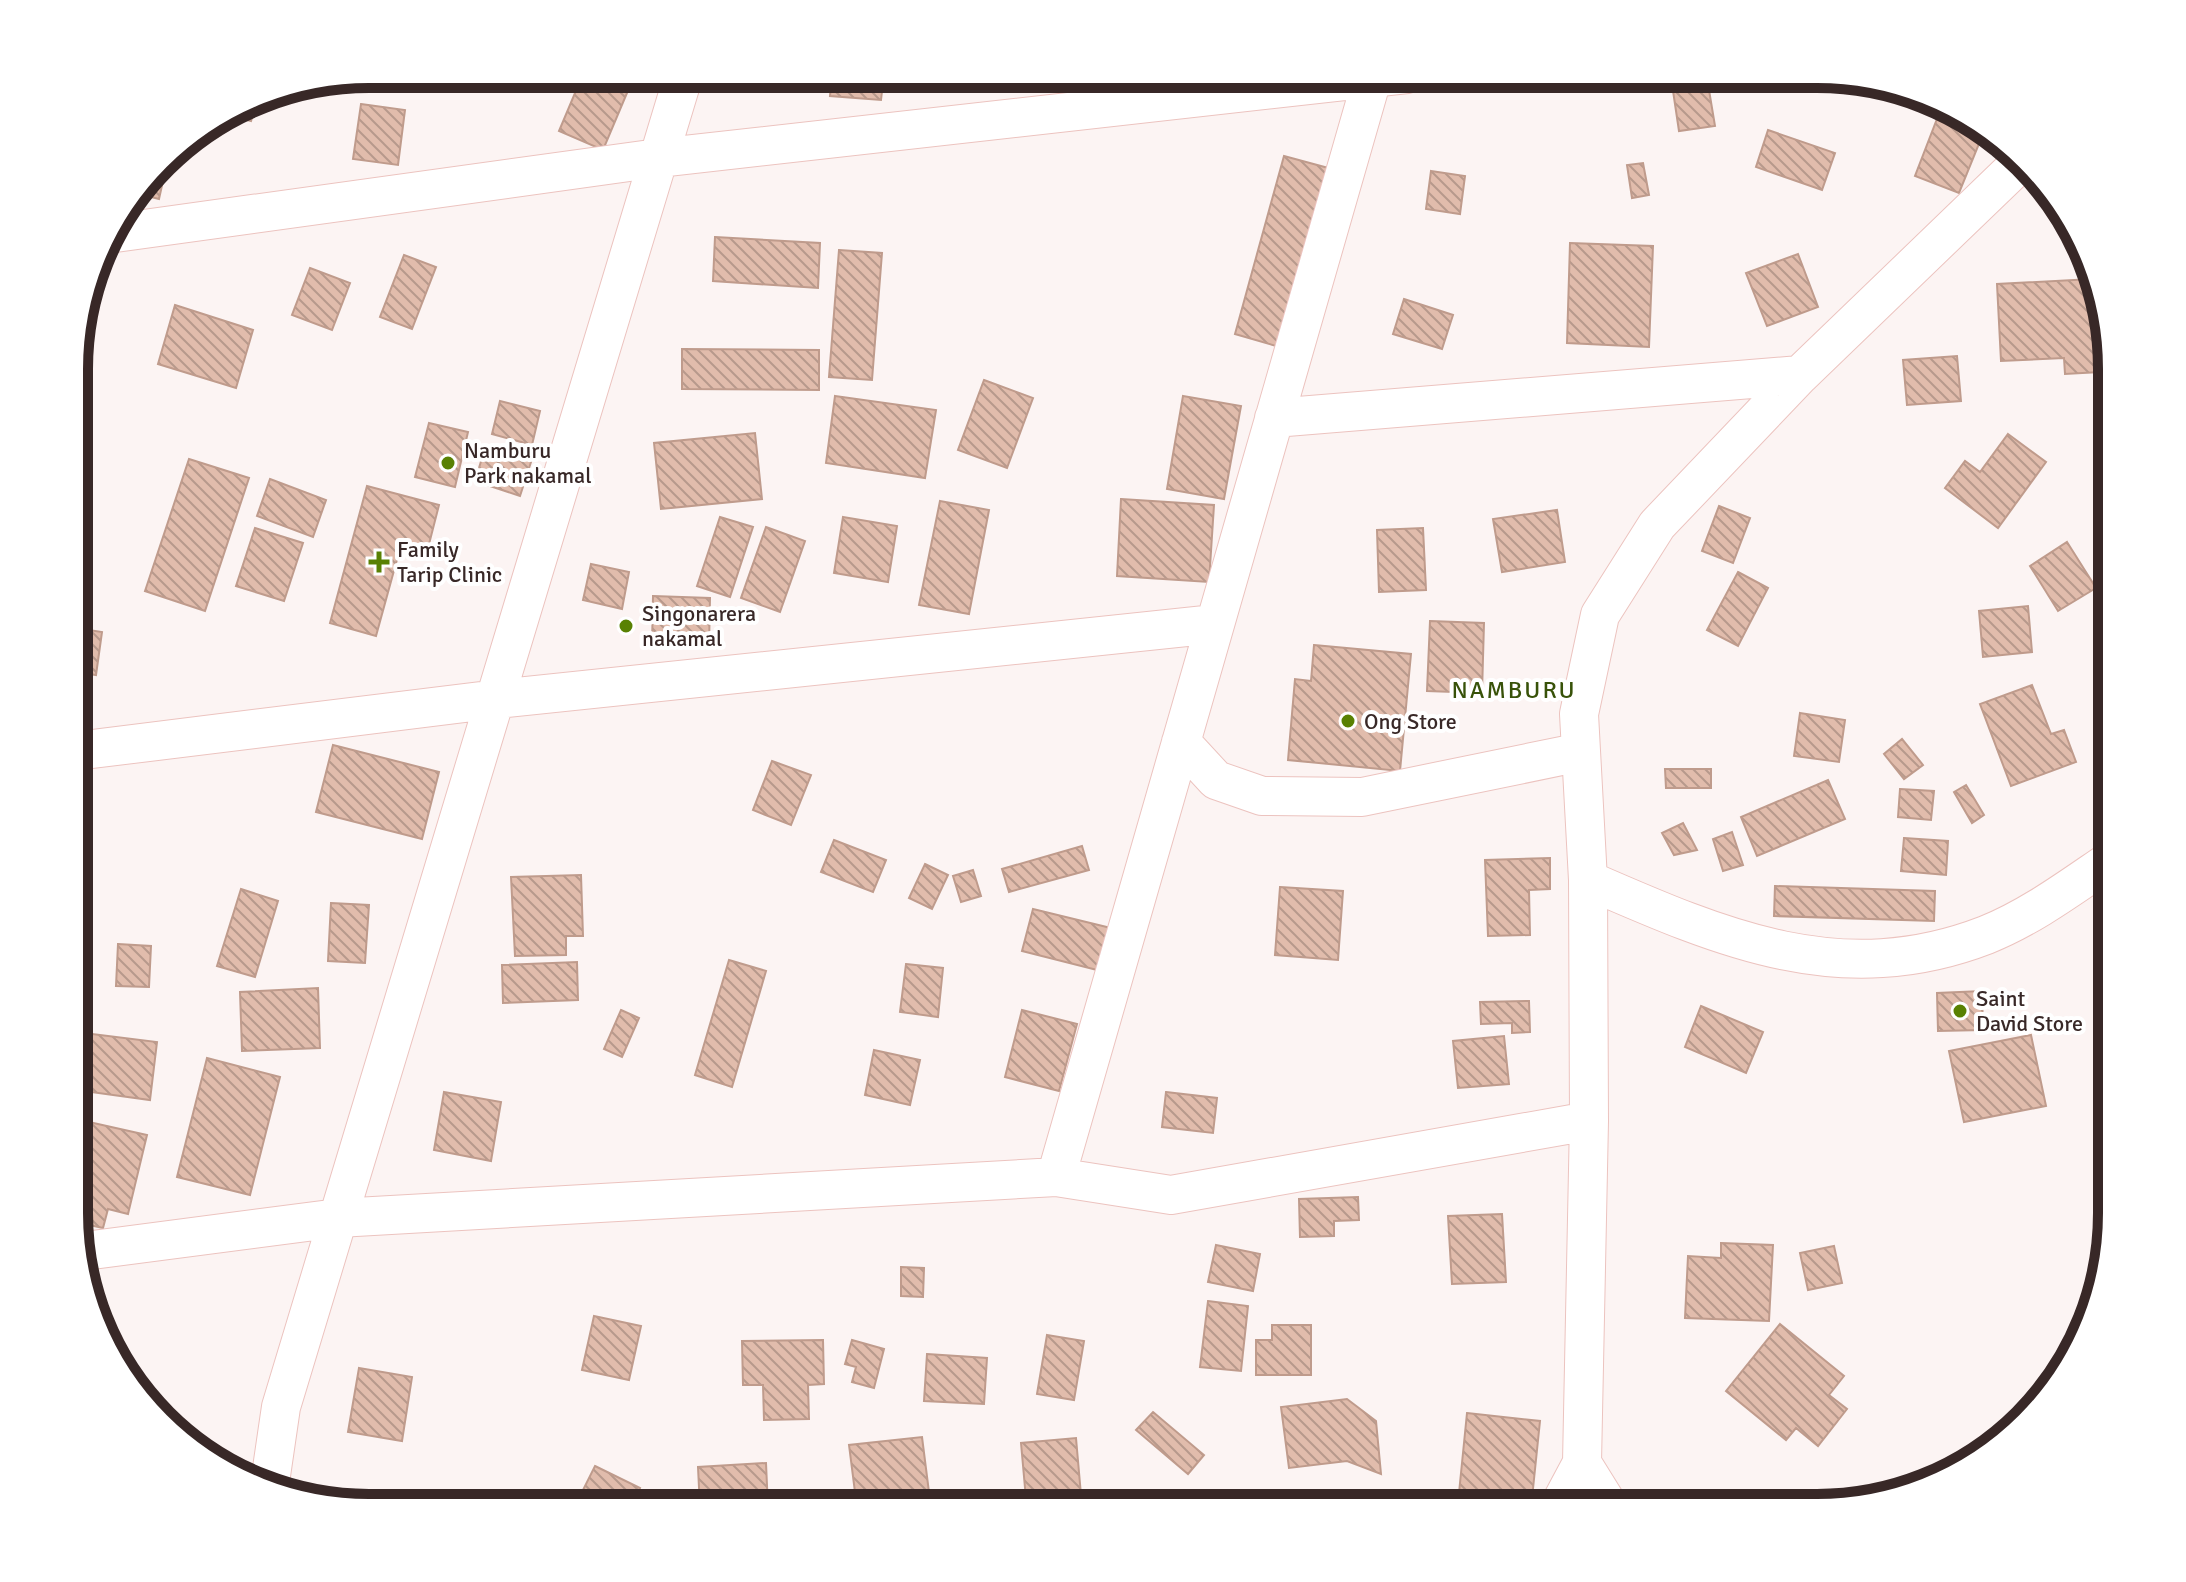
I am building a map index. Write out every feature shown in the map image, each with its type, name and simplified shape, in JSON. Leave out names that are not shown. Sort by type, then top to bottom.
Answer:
[{"type":"street","points":[[271,1476],[281,1407],[680,88]]},
{"type":"street","points":[[124,232],[658,158],[1285,89]]},
{"type":"street","points":[[1056,1177],[1274,418],[1386,89]]},
{"type":"street","points":[[1566,1494],[1582,1463],[1589,1121],[1588,880],[1579,714],[1600,615],[1657,525],[1800,375],[2014,169]]},
{"type":"street","points":[[1274,418],[1800,375]]},
{"type":"street","points":[[88,749],[497,699],[1215,624]]},
{"type":"street","points":[[1181,742],[1216,780],[1262,796],[1362,797],[1581,752]]},
{"type":"street","points":[[1588,880],[1685,922],[1742,941],[1794,954],[1840,959],[1886,958],[1937,950],[1987,934],[2043,906],[2098,869]]},
{"type":"street","points":[[90,1250],[338,1218],[1056,1177],[1171,1195],[1589,1121]]},
{"type":"street","points":[[1582,1463],[1601,1494]]},
{"type":"building","points":[[577,88],[629,88],[603,150],[559,131]]},
{"type":"building","points":[[831,88],[882,88],[881,100],[830,96]]},
{"type":"building","points":[[1673,89],[1709,89],[1715,126],[1679,131]]},
{"type":"building","points":[[361,104],[405,110],[398,165],[353,159]]},
{"type":"building","points":[[254,113],[251,121],[242,119]]},
{"type":"building","points":[[1938,116],[1980,140],[1959,193],[1915,176]]},
{"type":"building","points":[[1768,130],[1835,153],[1822,190],[1756,167]]},
{"type":"building","points":[[1284,156],[1332,169],[1283,348],[1235,334]]},
{"type":"building","points":[[1643,163],[1649,195],[1632,198],[1627,165]]},
{"type":"building","points":[[1431,171],[1465,176],[1460,214],[1426,209]]},
{"type":"building","points":[[164,177],[159,199],[148,196]]},
{"type":"building","points":[[715,237],[820,243],[818,288],[713,281]]},
{"type":"building","points":[[1570,243],[1653,246],[1649,347],[1567,343]]},
{"type":"building","points":[[839,250],[882,253],[872,380],[829,377]]},
{"type":"building","points":[[1798,254],[1818,307],[1767,326],[1746,273]]},
{"type":"building","points":[[404,255],[436,267],[412,329],[380,317]]},
{"type":"building","points":[[310,268],[350,283],[332,330],[292,315]]},
{"type":"building","points":[[2083,279],[2096,332],[2097,372],[2065,374],[2064,358],[2001,361],[1997,284]]},
{"type":"building","points":[[1404,299],[1453,315],[1442,349],[1393,334]]},
{"type":"building","points":[[175,305],[253,330],[236,388],[158,364]]},
{"type":"building","points":[[682,349],[819,350],[819,390],[682,389]]},
{"type":"building","points":[[1957,356],[1961,401],[1907,405],[1903,360]]},
{"type":"building","points":[[984,380],[1033,398],[1007,468],[958,450]]},
{"type":"building","points":[[835,396],[936,410],[925,478],[826,463]]},
{"type":"building","points":[[1183,396],[1241,406],[1224,499],[1167,489]]},
{"type":"building","points":[[500,401],[540,411],[532,445],[492,434]]},
{"type":"building","points":[[429,423],[468,432],[455,487],[415,477]]},
{"type":"building","points":[[755,433],[762,499],[661,509],[654,443]]},
{"type":"building","points":[[2008,434],[2046,462],[1998,528],[1945,488],[1965,461],[1980,472]]},
{"type":"building","points":[[486,445],[532,459],[520,496],[475,481]]},
{"type":"building","points":[[189,459],[249,478],[205,611],[145,591]]},
{"type":"building","points":[[270,479],[326,500],[313,537],[257,516]]},
{"type":"building","name":"Family Tarip Clinic","points":[[367,486],[439,505],[427,552],[401,545],[376,636],[330,623]]},
{"type":"building","points":[[1121,499],[1214,505],[1209,582],[1117,576]]},
{"type":"building","points":[[940,501],[989,510],[969,614],[919,605]]},
{"type":"building","points":[[1719,506],[1750,518],[1733,563],[1702,551]]},
{"type":"building","points":[[1557,510],[1565,562],[1502,572],[1493,519]]},
{"type":"building","points":[[720,517],[753,527],[730,597],[697,586]]},
{"type":"building","points":[[843,517],[897,526],[888,582],[834,573]]},
{"type":"building","points":[[766,527],[805,541],[780,612],[741,598]]},
{"type":"building","points":[[255,528],[303,543],[284,601],[236,586]]},
{"type":"building","points":[[1423,528],[1426,590],[1379,592],[1377,530]]},
{"type":"building","points":[[2067,542],[2096,588],[2058,611],[2030,566]]},
{"type":"building","points":[[591,564],[629,572],[622,609],[583,600]]},
{"type":"building","points":[[1738,572],[1768,588],[1738,646],[1707,630]]},
{"type":"building","points":[[653,596],[710,598],[709,647],[652,645]]},
{"type":"building","points":[[2028,606],[2032,652],[1983,657],[1979,611]]},
{"type":"building","points":[[1430,621],[1484,623],[1482,693],[1427,691]]},
{"type":"building","points":[[88,630],[102,632],[96,675],[88,674]]},
{"type":"building","name":"Ong Store","points":[[1314,645],[1411,654],[1400,771],[1288,760],[1295,679],[1311,681]]},
{"type":"building","points":[[2032,685],[2051,734],[2064,730],[2076,762],[2011,786],[1980,704]]},
{"type":"building","points":[[1800,713],[1845,720],[1839,762],[1794,756]]},
{"type":"building","points":[[1902,739],[1923,765],[1904,779],[1884,754]]},
{"type":"building","points":[[333,745],[439,772],[422,839],[316,812]]},
{"type":"building","points":[[772,761],[811,775],[791,825],[753,810]]},
{"type":"building","points":[[1665,769],[1711,769],[1711,788],[1666,788]]},
{"type":"building","points":[[1828,780],[1845,819],[1757,856],[1741,817]]},
{"type":"building","points":[[1966,785],[1984,815],[1972,823],[1954,792]]},
{"type":"building","points":[[1900,789],[1934,791],[1931,820],[1898,817]]},
{"type":"building","points":[[1683,823],[1697,850],[1674,855],[1662,833]]},
{"type":"building","points":[[1732,832],[1743,865],[1723,871],[1713,839]]},
{"type":"building","points":[[1904,838],[1948,841],[1946,875],[1901,871]]},
{"type":"building","points":[[834,840],[886,860],[873,892],[821,872]]},
{"type":"building","points":[[1082,846],[1089,870],[1009,892],[1002,869]]},
{"type":"building","points":[[1550,858],[1550,889],[1529,890],[1530,935],[1488,936],[1485,860]]},
{"type":"building","points":[[925,864],[948,875],[932,909],[909,898]]},
{"type":"building","points":[[973,870],[981,896],[961,902],[953,876]]},
{"type":"building","points":[[581,875],[583,936],[566,936],[566,955],[515,956],[511,877]]},
{"type":"building","points":[[1775,886],[1935,891],[1934,921],[1774,916]]},
{"type":"building","points":[[1280,887],[1343,891],[1338,960],[1275,955]]},
{"type":"building","points":[[241,889],[278,901],[255,977],[217,966]]},
{"type":"building","points":[[331,903],[369,905],[365,963],[328,961]]},
{"type":"building","points":[[1033,909],[1115,929],[1105,972],[1022,951]]},
{"type":"building","points":[[118,944],[151,946],[149,987],[116,986]]},
{"type":"building","points":[[729,960],[766,971],[732,1087],[695,1075]]},
{"type":"building","points":[[577,962],[578,1000],[503,1003],[502,965]]},
{"type":"building","points":[[906,964],[943,968],[938,1017],[900,1012]]},
{"type":"building","points":[[318,988],[320,1048],[242,1051],[240,992]]},
{"type":"building","name":"Saint David Store","points":[[1982,991],[1983,1030],[1938,1031],[1937,993]]},
{"type":"building","points":[[1529,1001],[1530,1032],[1512,1033],[1512,1023],[1481,1024],[1480,1002]]},
{"type":"building","points":[[1701,1006],[1763,1032],[1746,1073],[1685,1047]]},
{"type":"building","points":[[621,1010],[639,1018],[622,1057],[604,1049]]},
{"type":"building","points":[[1022,1010],[1077,1024],[1059,1091],[1005,1077]]},
{"type":"building","points":[[89,1034],[157,1042],[150,1100],[89,1092]]},
{"type":"building","points":[[2031,1035],[2046,1106],[1964,1122],[1949,1051]]},
{"type":"building","points":[[1504,1036],[1509,1084],[1458,1088],[1453,1041]]},
{"type":"building","points":[[874,1050],[920,1060],[910,1105],[865,1095]]},
{"type":"building","points":[[207,1058],[280,1077],[250,1195],[177,1177]]},
{"type":"building","points":[[444,1092],[501,1102],[491,1161],[434,1150]]},
{"type":"building","points":[[1166,1092],[1217,1098],[1213,1133],[1162,1127]]},
{"type":"building","points":[[89,1123],[147,1135],[128,1214],[108,1209],[103,1228],[89,1225]]},
{"type":"building","points":[[1358,1197],[1359,1220],[1334,1221],[1334,1236],[1300,1237],[1299,1199]]},
{"type":"building","points":[[1502,1214],[1506,1282],[1452,1284],[1448,1216]]},
{"type":"building","points":[[1721,1243],[1773,1245],[1769,1321],[1685,1318],[1688,1256],[1721,1258]]},
{"type":"building","points":[[1216,1245],[1260,1254],[1253,1291],[1208,1282]]},
{"type":"building","points":[[1834,1246],[1842,1283],[1808,1290],[1800,1253]]},
{"type":"building","points":[[901,1267],[924,1268],[923,1297],[901,1296]]},
{"type":"building","points":[[1208,1301],[1248,1306],[1241,1371],[1200,1367]]},
{"type":"building","points":[[594,1316],[641,1326],[629,1380],[582,1370]]},
{"type":"building","points":[[1780,1324],[1844,1376],[1829,1395],[1847,1409],[1818,1446],[1796,1428],[1786,1440],[1726,1391]]},
{"type":"building","points":[[1272,1325],[1311,1325],[1311,1375],[1256,1375],[1256,1340],[1272,1340]]},
{"type":"building","points":[[1047,1335],[1084,1341],[1074,1400],[1037,1394]]},
{"type":"building","points":[[823,1340],[824,1384],[808,1385],[809,1419],[764,1420],[763,1385],[743,1385],[742,1341]]},
{"type":"building","points":[[852,1340],[884,1349],[874,1388],[852,1382],[856,1367],[845,1364]]},
{"type":"building","points":[[927,1354],[987,1358],[984,1404],[924,1401]]},
{"type":"building","points":[[359,1368],[412,1377],[402,1441],[348,1432]]},
{"type":"building","points":[[1347,1399],[1376,1421],[1381,1474],[1347,1461],[1289,1468],[1281,1407]]},
{"type":"building","points":[[1153,1412],[1204,1455],[1188,1474],[1136,1430]]},
{"type":"building","points":[[1467,1413],[1540,1421],[1532,1494],[1459,1494]]},
{"type":"building","points":[[922,1437],[929,1493],[855,1493],[849,1445]]},
{"type":"building","points":[[1076,1438],[1081,1493],[1026,1493],[1021,1443]]},
{"type":"building","points":[[766,1463],[767,1493],[699,1493],[698,1467]]},
{"type":"building","points":[[595,1466],[640,1488],[638,1493],[581,1493]]},
{"type":"place","name":"Namburu Park nakamal","points":[[448,463]]},
{"type":"place","name":"Family Tarip Clinic","points":[[379,562]]},
{"type":"place","name":"Singonarera nakamal","points":[[626,626]]},
{"type":"place","name":"Ong Store","points":[[1348,721]]},
{"type":"place","name":"Saint David Store","points":[[1960,1011]]},
{"type":"district","name":"NAMBURU","points":[[1514,690]]}]
